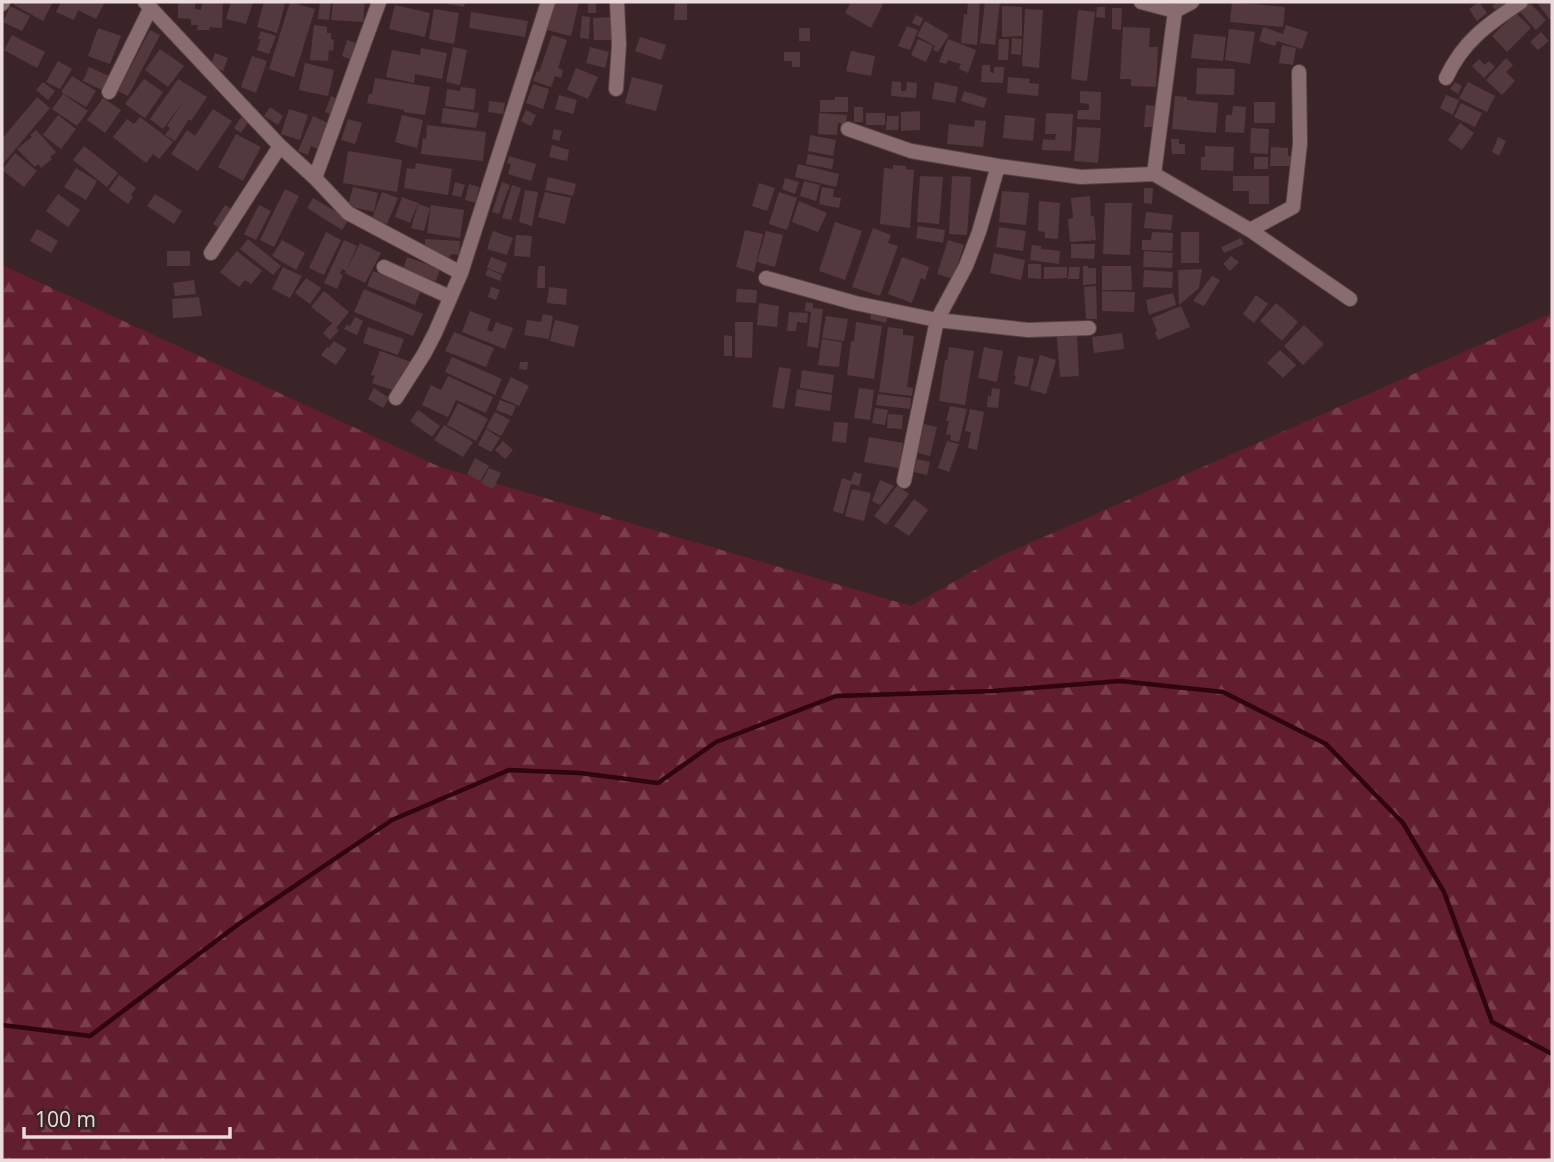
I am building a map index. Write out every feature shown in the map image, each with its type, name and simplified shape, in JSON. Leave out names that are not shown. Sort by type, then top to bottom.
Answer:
[{"type":"street","points":[[315,178],[379,2]]},
{"type":"street","points":[[396,398],[424,354],[461,273],[548,2]]},
{"type":"street","points":[[616,89],[620,44],[617,2]]},
{"type":"street","points":[[1141,2],[1175,11],[1192,2]]},
{"type":"street","points":[[1446,78],[1454,60],[1466,44],[1488,24],[1521,2]]},
{"type":"street","points":[[109,92],[147,4],[280,146],[348,213],[461,273]]},
{"type":"street","points":[[1154,174],[1175,11]]},
{"type":"street","points":[[1250,230],[1293,207],[1300,144],[1299,72]]},
{"type":"street","points":[[848,129],[911,151],[998,166],[1080,177],[1154,174],[1250,230],[1350,299]]},
{"type":"street","points":[[211,253],[280,146]]},
{"type":"street","points":[[904,481],[937,320],[966,266],[998,166]]},
{"type":"street","points":[[384,267],[450,297]]},
{"type":"street","points":[[766,278],[855,303],[937,320],[1028,330],[1089,328]]},
{"type":"green space","points":[[2,265],[440,467],[911,606],[996,558],[1552,313],[1552,1160],[2,1160]]},
{"type":"building","points":[[16,2],[53,2],[43,21],[14,5]]},
{"type":"building","points":[[61,2],[105,2],[96,19],[78,10],[74,20],[56,12]]},
{"type":"building","points":[[178,2],[195,2],[195,9],[201,10],[202,2],[223,2],[222,28],[197,30],[198,25],[191,25],[191,19],[178,18]]},
{"type":"building","points":[[231,2],[253,2],[246,24],[226,19]]},
{"type":"building","points":[[264,2],[285,4],[277,33],[257,27]]},
{"type":"building","points":[[290,2],[315,9],[294,77],[269,69]]},
{"type":"building","points":[[320,2],[331,2],[329,20],[318,19]]},
{"type":"building","points":[[333,2],[365,2],[363,22],[331,20]]},
{"type":"building","points":[[465,2],[464,7],[448,4]]},
{"type":"building","points":[[555,2],[579,2],[571,36],[547,30]]},
{"type":"building","points":[[588,2],[596,2],[596,13],[588,13]]},
{"type":"building","points":[[675,2],[687,2],[687,20],[674,20]]},
{"type":"building","points":[[851,2],[884,2],[871,28],[845,13]]},
{"type":"building","points":[[968,2],[980,2],[977,45],[961,43]]},
{"type":"building","points":[[985,2],[1000,2],[995,45],[980,43]]},
{"type":"building","points":[[1232,2],[1285,7],[1283,27],[1230,22]]},
{"type":"building","points":[[1479,2],[1487,13],[1477,21],[1469,9]]},
{"type":"building","points":[[1497,2],[1505,2],[1507,5],[1497,12],[1492,6]]},
{"type":"building","points":[[1529,2],[1546,20],[1536,30],[1520,12]]},
{"type":"building","points":[[1552,2],[1552,22],[1537,3]]},
{"type":"building","points":[[395,5],[430,13],[425,37],[389,29]]},
{"type":"building","points":[[10,6],[30,16],[22,31],[3,22]]},
{"type":"building","points":[[1002,6],[1022,7],[1022,36],[1002,37]]},
{"type":"building","points":[[1097,7],[1105,7],[1105,18],[1096,17]]},
{"type":"building","points":[[1112,8],[1122,8],[1121,30],[1112,29]]},
{"type":"building","points":[[434,9],[459,13],[454,44],[429,39]]},
{"type":"building","points":[[1025,9],[1043,10],[1039,68],[1022,66]]},
{"type":"building","points":[[1078,10],[1095,12],[1087,81],[1071,79]]},
{"type":"building","points":[[471,12],[528,21],[525,37],[469,28]]},
{"type":"building","points":[[1516,13],[1531,28],[1507,52],[1492,36]]},
{"type":"building","points":[[916,15],[923,18],[920,26],[912,23]]},
{"type":"building","points":[[582,16],[590,17],[589,39],[580,38]]},
{"type":"building","points":[[615,17],[615,40],[594,40],[593,18]]},
{"type":"building","points":[[925,21],[949,35],[938,52],[933,50],[935,46],[917,36]]},
{"type":"building","points":[[314,25],[327,27],[327,33],[331,33],[331,39],[334,40],[328,61],[310,60]]},
{"type":"building","points":[[1286,25],[1308,32],[1302,49],[1277,41],[1275,46],[1259,41],[1263,27],[1283,34]]},
{"type":"building","points":[[907,26],[918,30],[910,50],[898,46]]},
{"type":"building","points":[[1123,27],[1150,28],[1149,47],[1158,47],[1156,87],[1131,86],[1131,79],[1120,79]]},
{"type":"building","points":[[98,28],[121,36],[110,64],[88,56]]},
{"type":"building","points":[[799,28],[810,28],[810,41],[799,41]]},
{"type":"building","points":[[1229,29],[1255,32],[1250,64],[1225,60]]},
{"type":"building","points":[[150,30],[160,35],[128,96],[118,91]]},
{"type":"building","points":[[261,31],[276,36],[269,54],[257,50]]},
{"type":"building","points":[[1541,32],[1549,41],[1538,50],[1530,42]]},
{"type":"building","points":[[1194,34],[1226,37],[1223,61],[1191,58]]},
{"type":"building","points":[[12,35],[45,52],[37,68],[4,50]]},
{"type":"building","points":[[552,35],[567,40],[558,68],[563,70],[561,78],[555,76],[551,87],[533,81],[537,71],[539,72]]},
{"type":"building","points":[[640,37],[666,45],[661,60],[635,51]]},
{"type":"building","points":[[1012,38],[1022,39],[1021,55],[1011,54]]},
{"type":"building","points":[[918,39],[933,46],[926,62],[911,55]]},
{"type":"building","points":[[948,39],[976,50],[968,73],[959,69],[961,64],[948,60],[946,64],[939,62]]},
{"type":"building","points":[[999,39],[1009,39],[1008,60],[998,60]]},
{"type":"building","points":[[347,40],[357,43],[352,60],[342,56]]},
{"type":"building","points":[[1282,45],[1296,48],[1293,65],[1279,63]]},
{"type":"building","points":[[453,47],[467,50],[460,85],[446,82]]},
{"type":"building","points":[[590,47],[609,52],[605,68],[586,63]]},
{"type":"building","points":[[421,48],[447,53],[442,79],[415,74],[414,83],[386,77],[392,50],[420,55]]},
{"type":"building","points":[[160,49],[184,66],[168,87],[145,70]]},
{"type":"building","points":[[851,51],[875,56],[871,76],[846,71]]},
{"type":"building","points":[[784,52],[800,52],[800,67],[792,67],[792,61],[784,61]]},
{"type":"building","points":[[215,53],[228,58],[223,71],[210,66]]},
{"type":"building","points":[[252,56],[267,61],[256,93],[241,87]]},
{"type":"building","points":[[1506,58],[1513,65],[1506,72],[1515,81],[1502,95],[1486,80]]},
{"type":"building","points":[[1479,59],[1485,65],[1489,61],[1495,67],[1484,78],[1472,66]]},
{"type":"building","points":[[58,61],[72,69],[60,89],[46,82]]},
{"type":"building","points":[[305,63],[334,70],[328,96],[299,90]]},
{"type":"building","points":[[982,65],[990,65],[990,72],[994,73],[994,67],[1004,67],[1003,83],[981,82]]},
{"type":"building","points":[[89,67],[111,77],[104,91],[83,81]]},
{"type":"building","points":[[576,68],[598,77],[588,99],[567,90]]},
{"type":"building","points":[[1197,68],[1235,69],[1234,95],[1196,94]]},
{"type":"building","points":[[72,76],[96,91],[86,107],[61,92]]},
{"type":"building","points":[[632,77],[663,85],[656,111],[625,103]]},
{"type":"building","points":[[1008,77],[1030,79],[1029,83],[1039,84],[1038,96],[1007,93]]},
{"type":"building","points":[[375,78],[430,87],[425,115],[367,103]]},
{"type":"building","points":[[144,79],[163,92],[145,118],[125,104]]},
{"type":"building","points":[[178,79],[207,97],[175,141],[165,135],[170,128],[167,126],[185,99],[163,129],[150,119]]},
{"type":"building","points":[[892,81],[901,82],[901,91],[906,91],[907,82],[917,83],[916,98],[891,96]]},
{"type":"building","points":[[43,82],[55,91],[48,100],[36,90]]},
{"type":"building","points":[[935,82],[958,87],[955,103],[932,99]]},
{"type":"building","points":[[1455,82],[1462,86],[1458,94],[1450,89]]},
{"type":"building","points":[[1468,82],[1495,96],[1487,112],[1459,98]]},
{"type":"building","points":[[533,84],[549,89],[543,109],[526,103]]},
{"type":"building","points":[[461,87],[476,89],[474,110],[445,106],[447,89],[460,91]]},
{"type":"building","points":[[964,91],[987,98],[984,108],[961,101]]},
{"type":"building","points":[[1080,91],[1101,92],[1100,120],[1077,119],[1078,110],[1089,110],[1089,104],[1080,103]]},
{"type":"building","points":[[63,94],[88,111],[77,126],[52,109]]},
{"type":"building","points":[[559,95],[577,100],[573,114],[555,109]]},
{"type":"building","points":[[1446,95],[1459,100],[1453,115],[1440,108]]},
{"type":"building","points":[[331,96],[341,100],[335,116],[325,112]]},
{"type":"building","points":[[1175,96],[1218,103],[1216,133],[1172,129]]},
{"type":"building","points":[[37,97],[50,108],[2,165],[2,139]]},
{"type":"building","points":[[835,97],[848,97],[848,112],[820,112],[820,100],[835,100]]},
{"type":"building","points":[[103,98],[121,110],[105,133],[87,120]]},
{"type":"building","points":[[489,101],[505,103],[503,114],[488,112]]},
{"type":"building","points":[[1254,102],[1275,102],[1275,123],[1254,123]]},
{"type":"building","points":[[1461,103],[1482,113],[1475,127],[1454,117]]},
{"type":"building","points":[[1146,105],[1157,106],[1155,127],[1144,127]]},
{"type":"building","points":[[1233,106],[1246,107],[1244,133],[1225,132],[1226,115],[1232,115]]},
{"type":"building","points":[[270,107],[283,116],[278,125],[264,116]]},
{"type":"building","points":[[854,107],[863,107],[863,122],[854,122]]},
{"type":"building","points":[[443,108],[479,113],[476,128],[441,123]]},
{"type":"building","points":[[213,109],[232,121],[198,171],[171,154],[187,130],[195,136]]},
{"type":"building","points":[[289,109],[308,115],[300,140],[281,134]]},
{"type":"building","points":[[526,110],[536,115],[531,126],[521,121]]},
{"type":"building","points":[[920,111],[920,130],[901,131],[901,112]]},
{"type":"building","points":[[819,113],[847,115],[846,124],[838,123],[837,135],[818,134]]},
{"type":"building","points":[[866,113],[885,113],[885,125],[866,125]]},
{"type":"building","points":[[1046,113],[1073,114],[1071,151],[1042,150],[1043,139],[1055,140],[1056,134],[1045,134]]},
{"type":"building","points":[[58,115],[76,129],[61,149],[43,135]]},
{"type":"building","points":[[402,115],[423,120],[417,148],[395,142]]},
{"type":"building","points":[[1005,115],[1035,118],[1033,141],[1003,138]]},
{"type":"building","points":[[313,116],[328,123],[318,149],[311,146],[308,155],[298,151]]},
{"type":"building","points":[[887,116],[899,116],[898,130],[886,130]]},
{"type":"building","points":[[140,117],[173,142],[159,159],[153,154],[146,163],[113,137],[127,119],[134,124]]},
{"type":"building","points":[[241,117],[248,122],[241,133],[234,128]]},
{"type":"building","points":[[348,119],[362,123],[355,144],[341,140]]},
{"type":"building","points":[[975,120],[986,121],[983,147],[947,144],[949,124],[974,127]]},
{"type":"building","points":[[1460,123],[1474,133],[1462,150],[1448,140]]},
{"type":"building","points":[[427,125],[486,132],[483,161],[421,154]]},
{"type":"building","points":[[1077,127],[1101,128],[1098,163],[1074,161]]},
{"type":"building","points":[[1251,128],[1269,129],[1268,154],[1250,153]]},
{"type":"building","points":[[554,129],[562,131],[559,141],[552,139]]},
{"type":"building","points":[[36,130],[56,152],[41,168],[38,164],[35,167],[17,149],[32,137],[30,135]]},
{"type":"building","points":[[236,134],[261,147],[243,181],[218,167]]},
{"type":"building","points":[[810,135],[836,140],[833,156],[808,151]]},
{"type":"building","points":[[1498,137],[1506,141],[1499,156],[1492,152]]},
{"type":"building","points":[[1171,139],[1179,139],[1179,144],[1185,144],[1185,154],[1172,154]]},
{"type":"building","points":[[552,145],[569,150],[567,161],[549,157]]},
{"type":"building","points":[[84,146],[118,173],[107,187],[73,160]]},
{"type":"building","points":[[1205,146],[1234,147],[1233,171],[1201,170],[1201,157],[1205,157]]},
{"type":"building","points":[[1271,147],[1288,148],[1291,166],[1270,166]]},
{"type":"building","points":[[348,151],[402,160],[397,192],[343,183]]},
{"type":"building","points":[[15,153],[37,171],[24,187],[2,170]]},
{"type":"building","points":[[808,154],[834,159],[832,169],[806,164]]},
{"type":"building","points":[[509,156],[536,164],[531,181],[508,174],[511,164],[507,163]]},
{"type":"building","points":[[1254,157],[1268,157],[1268,169],[1254,169]]},
{"type":"building","points":[[416,163],[452,169],[448,195],[404,188],[407,168],[415,169]]},
{"type":"building","points":[[798,164],[839,174],[836,187],[795,177]]},
{"type":"building","points":[[893,165],[914,170],[910,228],[880,224],[884,168],[893,169]]},
{"type":"building","points":[[76,168],[97,181],[86,200],[64,187]]},
{"type":"building","points":[[119,175],[136,188],[128,204],[109,190]]},
{"type":"building","points":[[920,176],[943,177],[939,224],[917,222]]},
{"type":"building","points":[[952,176],[971,177],[967,235],[949,234]]},
{"type":"building","points":[[1233,176],[1269,176],[1269,204],[1249,204],[1249,191],[1233,191]]},
{"type":"building","points":[[548,177],[576,184],[573,196],[545,190]]},
{"type":"building","points":[[785,178],[799,182],[795,194],[782,189]]},
{"type":"building","points":[[804,181],[820,185],[816,201],[800,196]]},
{"type":"building","points":[[455,182],[465,185],[461,197],[452,195]]},
{"type":"building","points":[[502,182],[510,185],[499,214],[492,212]]},
{"type":"building","points":[[759,183],[775,188],[767,211],[752,206]]},
{"type":"building","points":[[469,184],[479,187],[476,203],[465,200]]},
{"type":"building","points":[[512,185],[521,188],[511,220],[502,218]]},
{"type":"building","points":[[353,187],[378,193],[374,212],[348,206]]},
{"type":"building","points":[[822,187],[834,189],[833,197],[841,198],[839,208],[819,204]]},
{"type":"building","points":[[1144,188],[1153,188],[1152,204],[1144,203]]},
{"type":"building","points":[[285,189],[299,196],[274,247],[260,240]]},
{"type":"building","points":[[525,190],[538,192],[532,226],[519,222]]},
{"type":"building","points":[[1002,191],[1029,193],[1026,225],[999,222]]},
{"type":"building","points":[[382,192],[398,198],[387,224],[372,218]]},
{"type":"building","points":[[545,192],[571,198],[565,224],[538,217]]},
{"type":"building","points":[[779,192],[797,198],[787,230],[769,224]]},
{"type":"building","points":[[58,194],[80,210],[68,227],[46,211]]},
{"type":"building","points":[[155,194],[182,211],[174,224],[147,206]]},
{"type":"building","points":[[1090,196],[1096,240],[1070,242],[1068,219],[1073,218],[1071,198]]},
{"type":"building","points":[[402,197],[418,203],[410,223],[395,217]]},
{"type":"building","points":[[313,198],[349,219],[342,230],[307,208]]},
{"type":"building","points":[[799,201],[827,213],[818,232],[792,222]]},
{"type":"building","points":[[1039,201],[1060,203],[1058,239],[1045,238],[1045,232],[1038,231]]},
{"type":"building","points":[[1105,203],[1132,203],[1130,255],[1103,254]]},
{"type":"building","points":[[418,204],[430,208],[424,231],[411,228]]},
{"type":"building","points":[[225,205],[234,211],[222,230],[213,224]]},
{"type":"building","points":[[259,205],[271,211],[256,240],[244,234]]},
{"type":"building","points":[[431,205],[464,210],[460,238],[427,233]]},
{"type":"building","points":[[1146,212],[1173,215],[1171,230],[1144,228]]},
{"type":"building","points":[[835,222],[862,231],[845,280],[819,271]]},
{"type":"building","points":[[918,226],[945,230],[943,243],[916,238]]},
{"type":"building","points":[[999,227],[1026,231],[1023,251],[996,247]]},
{"type":"building","points":[[873,228],[891,235],[888,243],[898,246],[880,296],[852,287]]},
{"type":"building","points":[[37,229],[58,241],[51,253],[30,241]]},
{"type":"building","points":[[745,230],[763,234],[754,272],[736,267]]},
{"type":"building","points":[[493,231],[513,238],[507,255],[487,249]]},
{"type":"building","points":[[766,231],[783,235],[775,267],[757,262]]},
{"type":"building","points":[[326,232],[341,240],[324,275],[309,268]]},
{"type":"building","points":[[1152,232],[1173,233],[1172,251],[1142,250],[1142,240],[1151,240]]},
{"type":"building","points":[[1181,232],[1199,232],[1199,263],[1181,263]]},
{"type":"building","points":[[516,235],[532,236],[530,257],[514,256]]},
{"type":"building","points":[[1241,238],[1244,244],[1224,253],[1221,247]]},
{"type":"building","points":[[248,239],[281,266],[273,275],[240,249]]},
{"type":"building","points":[[425,239],[460,241],[459,255],[451,254],[450,257],[431,253],[431,249],[425,249]]},
{"type":"building","points":[[282,240],[305,253],[296,270],[272,256]]},
{"type":"building","points":[[344,240],[357,246],[346,271],[342,269],[340,274],[343,275],[337,289],[324,283]]},
{"type":"building","points":[[948,240],[964,245],[953,279],[937,274]]},
{"type":"building","points":[[360,243],[381,253],[365,283],[345,273]]},
{"type":"building","points":[[1071,244],[1095,244],[1094,259],[1071,258]]},
{"type":"building","points":[[1032,245],[1060,251],[1059,264],[1030,260]]},
{"type":"building","points":[[167,251],[190,251],[190,266],[167,266]]},
{"type":"building","points":[[237,251],[262,271],[251,284],[245,280],[239,287],[220,272]]},
{"type":"building","points":[[1144,251],[1173,253],[1172,268],[1143,267]]},
{"type":"building","points":[[994,253],[1025,260],[1021,280],[990,273]]},
{"type":"building","points":[[1231,256],[1239,262],[1230,271],[1223,264]]},
{"type":"building","points":[[407,257],[440,269],[436,281],[403,270]]},
{"type":"building","points":[[491,257],[507,263],[503,274],[487,268]]},
{"type":"building","points":[[902,257],[929,267],[925,280],[921,278],[912,303],[888,294]]},
{"type":"building","points":[[1028,264],[1041,264],[1041,279],[1028,278]]},
{"type":"building","points":[[538,266],[545,266],[545,288],[537,288]]},
{"type":"building","points":[[1083,266],[1096,268],[1096,284],[1083,285]]},
{"type":"building","points":[[1102,266],[1131,266],[1132,290],[1102,290]]},
{"type":"building","points":[[283,267],[302,276],[290,298],[272,289]]},
{"type":"building","points":[[1044,267],[1067,267],[1067,278],[1044,279]]},
{"type":"building","points":[[1069,267],[1080,267],[1079,279],[1068,279]]},
{"type":"building","points":[[488,269],[502,275],[500,281],[485,275]]},
{"type":"building","points":[[1202,269],[1199,288],[1179,305],[1178,270]]},
{"type":"building","points":[[1144,270],[1173,272],[1172,288],[1143,287]]},
{"type":"building","points":[[373,271],[421,290],[415,305],[367,286]]},
{"type":"building","points":[[1212,276],[1220,280],[1204,306],[1193,301]]},
{"type":"building","points":[[306,278],[321,288],[310,304],[295,293]]},
{"type":"building","points":[[194,280],[196,294],[175,296],[173,283]]},
{"type":"building","points":[[1096,286],[1097,319],[1086,319],[1084,287]]},
{"type":"building","points":[[491,287],[500,290],[496,300],[488,297]]},
{"type":"building","points":[[549,287],[567,289],[566,305],[547,303]]},
{"type":"building","points":[[364,289],[423,314],[413,336],[354,312]]},
{"type":"building","points":[[737,289],[757,290],[756,303],[736,302]]},
{"type":"building","points":[[324,291],[349,312],[330,340],[323,333],[332,323],[311,307]]},
{"type":"building","points":[[1102,291],[1135,292],[1134,312],[1102,311]]},
{"type":"building","points":[[1173,293],[1176,305],[1149,315],[1146,300]]},
{"type":"building","points":[[1256,295],[1268,304],[1254,323],[1243,314]]},
{"type":"building","points":[[199,297],[202,316],[173,318],[172,299]]},
{"type":"building","points":[[806,302],[813,303],[813,308],[823,309],[818,348],[807,346],[811,312],[805,311]]},
{"type":"building","points":[[759,303],[779,306],[777,327],[757,325]]},
{"type":"building","points":[[1276,303],[1298,322],[1282,341],[1260,321]]},
{"type":"building","points":[[1181,306],[1190,327],[1158,340],[1152,318]]},
{"type":"building","points":[[470,311],[491,319],[487,330],[492,332],[496,322],[513,328],[505,349],[462,332]]},
{"type":"building","points":[[872,311],[888,314],[886,323],[870,319]]},
{"type":"building","points":[[789,312],[808,313],[807,323],[797,322],[796,331],[787,331]]},
{"type":"building","points":[[543,314],[553,316],[549,339],[524,335],[527,320],[541,322]]},
{"type":"building","points":[[826,316],[848,319],[844,341],[822,338]]},
{"type":"building","points":[[355,317],[363,321],[357,335],[344,329],[347,324],[350,326]]},
{"type":"building","points":[[555,320],[579,326],[574,347],[550,341]]},
{"type":"building","points":[[735,322],[753,322],[752,358],[735,357]]},
{"type":"building","points":[[856,322],[882,326],[874,379],[847,375]]},
{"type":"building","points":[[1304,325],[1324,344],[1303,365],[1284,346]]},
{"type":"building","points":[[368,327],[404,339],[398,355],[363,343]]},
{"type":"building","points":[[888,327],[903,329],[903,335],[914,336],[907,387],[913,388],[912,396],[879,392]]},
{"type":"building","points":[[454,332],[494,348],[486,367],[445,351]]},
{"type":"building","points":[[1122,333],[1124,349],[1094,353],[1092,337]]},
{"type":"building","points":[[724,335],[732,336],[732,356],[724,356]]},
{"type":"building","points":[[1077,336],[1079,376],[1060,377],[1057,337]]},
{"type":"building","points":[[822,339],[842,342],[839,367],[818,365]]},
{"type":"building","points":[[334,341],[347,349],[336,365],[321,355]]},
{"type":"building","points":[[949,347],[974,351],[965,405],[939,401]]},
{"type":"building","points":[[984,347],[1003,351],[997,382],[978,378]]},
{"type":"building","points":[[1280,350],[1296,365],[1283,378],[1267,363]]},
{"type":"building","points":[[380,351],[411,362],[406,375],[401,374],[395,391],[372,383],[375,376],[371,375]]},
{"type":"building","points":[[1040,355],[1056,360],[1046,394],[1030,390]]},
{"type":"building","points":[[1018,356],[1034,359],[1028,387],[1014,384]]},
{"type":"building","points":[[452,357],[502,379],[495,395],[445,372]]},
{"type":"building","points":[[520,362],[528,362],[527,370],[519,369]]},
{"type":"building","points":[[779,367],[791,369],[784,409],[772,407]]},
{"type":"building","points":[[802,370],[834,375],[832,393],[800,388]]},
{"type":"building","points":[[448,376],[493,397],[486,413],[456,400],[448,417],[422,405],[431,385],[441,390]]},
{"type":"building","points":[[511,377],[529,386],[519,406],[501,398]]},
{"type":"building","points":[[374,388],[389,398],[383,408],[368,399]]},
{"type":"building","points":[[859,388],[874,390],[870,420],[854,418]]},
{"type":"building","points":[[992,388],[1000,389],[998,408],[987,407]]},
{"type":"building","points":[[797,389],[832,395],[830,411],[795,406]]},
{"type":"building","points":[[878,394],[911,398],[910,409],[876,405]]},
{"type":"building","points":[[500,400],[516,406],[512,416],[496,410]]},
{"type":"building","points":[[458,403],[488,419],[476,441],[447,425]]},
{"type":"building","points":[[950,406],[967,409],[959,442],[950,440],[951,435],[946,434]]},
{"type":"building","points":[[875,408],[888,410],[885,425],[872,423]]},
{"type":"building","points":[[970,409],[984,412],[977,450],[968,448],[971,432],[965,431]]},
{"type":"building","points":[[418,410],[440,426],[432,437],[410,421]]},
{"type":"building","points":[[495,412],[510,420],[501,436],[486,428]]},
{"type":"building","points":[[888,414],[903,415],[902,429],[887,428]]},
{"type":"building","points":[[834,422],[848,423],[846,443],[832,441]]},
{"type":"building","points":[[924,424],[937,427],[930,456],[914,452]]},
{"type":"building","points":[[444,425],[473,442],[463,457],[434,440]]},
{"type":"building","points":[[486,429],[500,438],[491,452],[478,445]]},
{"type":"building","points":[[869,437],[903,443],[899,468],[864,462]]},
{"type":"building","points":[[503,441],[513,450],[505,459],[495,450]]},
{"type":"building","points":[[947,441],[959,444],[949,472],[938,468]]},
{"type":"building","points":[[475,458],[489,466],[480,481],[467,474]]},
{"type":"building","points":[[917,459],[930,462],[927,475],[914,472]]},
{"type":"building","points":[[489,468],[501,473],[493,489],[481,483]]},
{"type":"building","points":[[854,472],[862,474],[859,486],[851,484],[843,514],[833,511],[842,478],[851,481]]},
{"type":"building","points":[[880,480],[894,486],[880,505],[872,501]]},
{"type":"building","points":[[897,486],[909,494],[886,525],[874,516]]},
{"type":"building","points":[[852,489],[871,493],[864,521],[845,516]]},
{"type":"building","points":[[914,499],[928,510],[909,536],[894,526]]},
{"type":"waterway","points":[[2,1025],[90,1036],[240,923],[392,820],[509,770],[580,773],[658,783],[716,742],[836,696],[993,691],[1120,681],[1223,692],[1326,744],[1403,823],[1444,892],[1492,1022],[1552,1054]]}]
